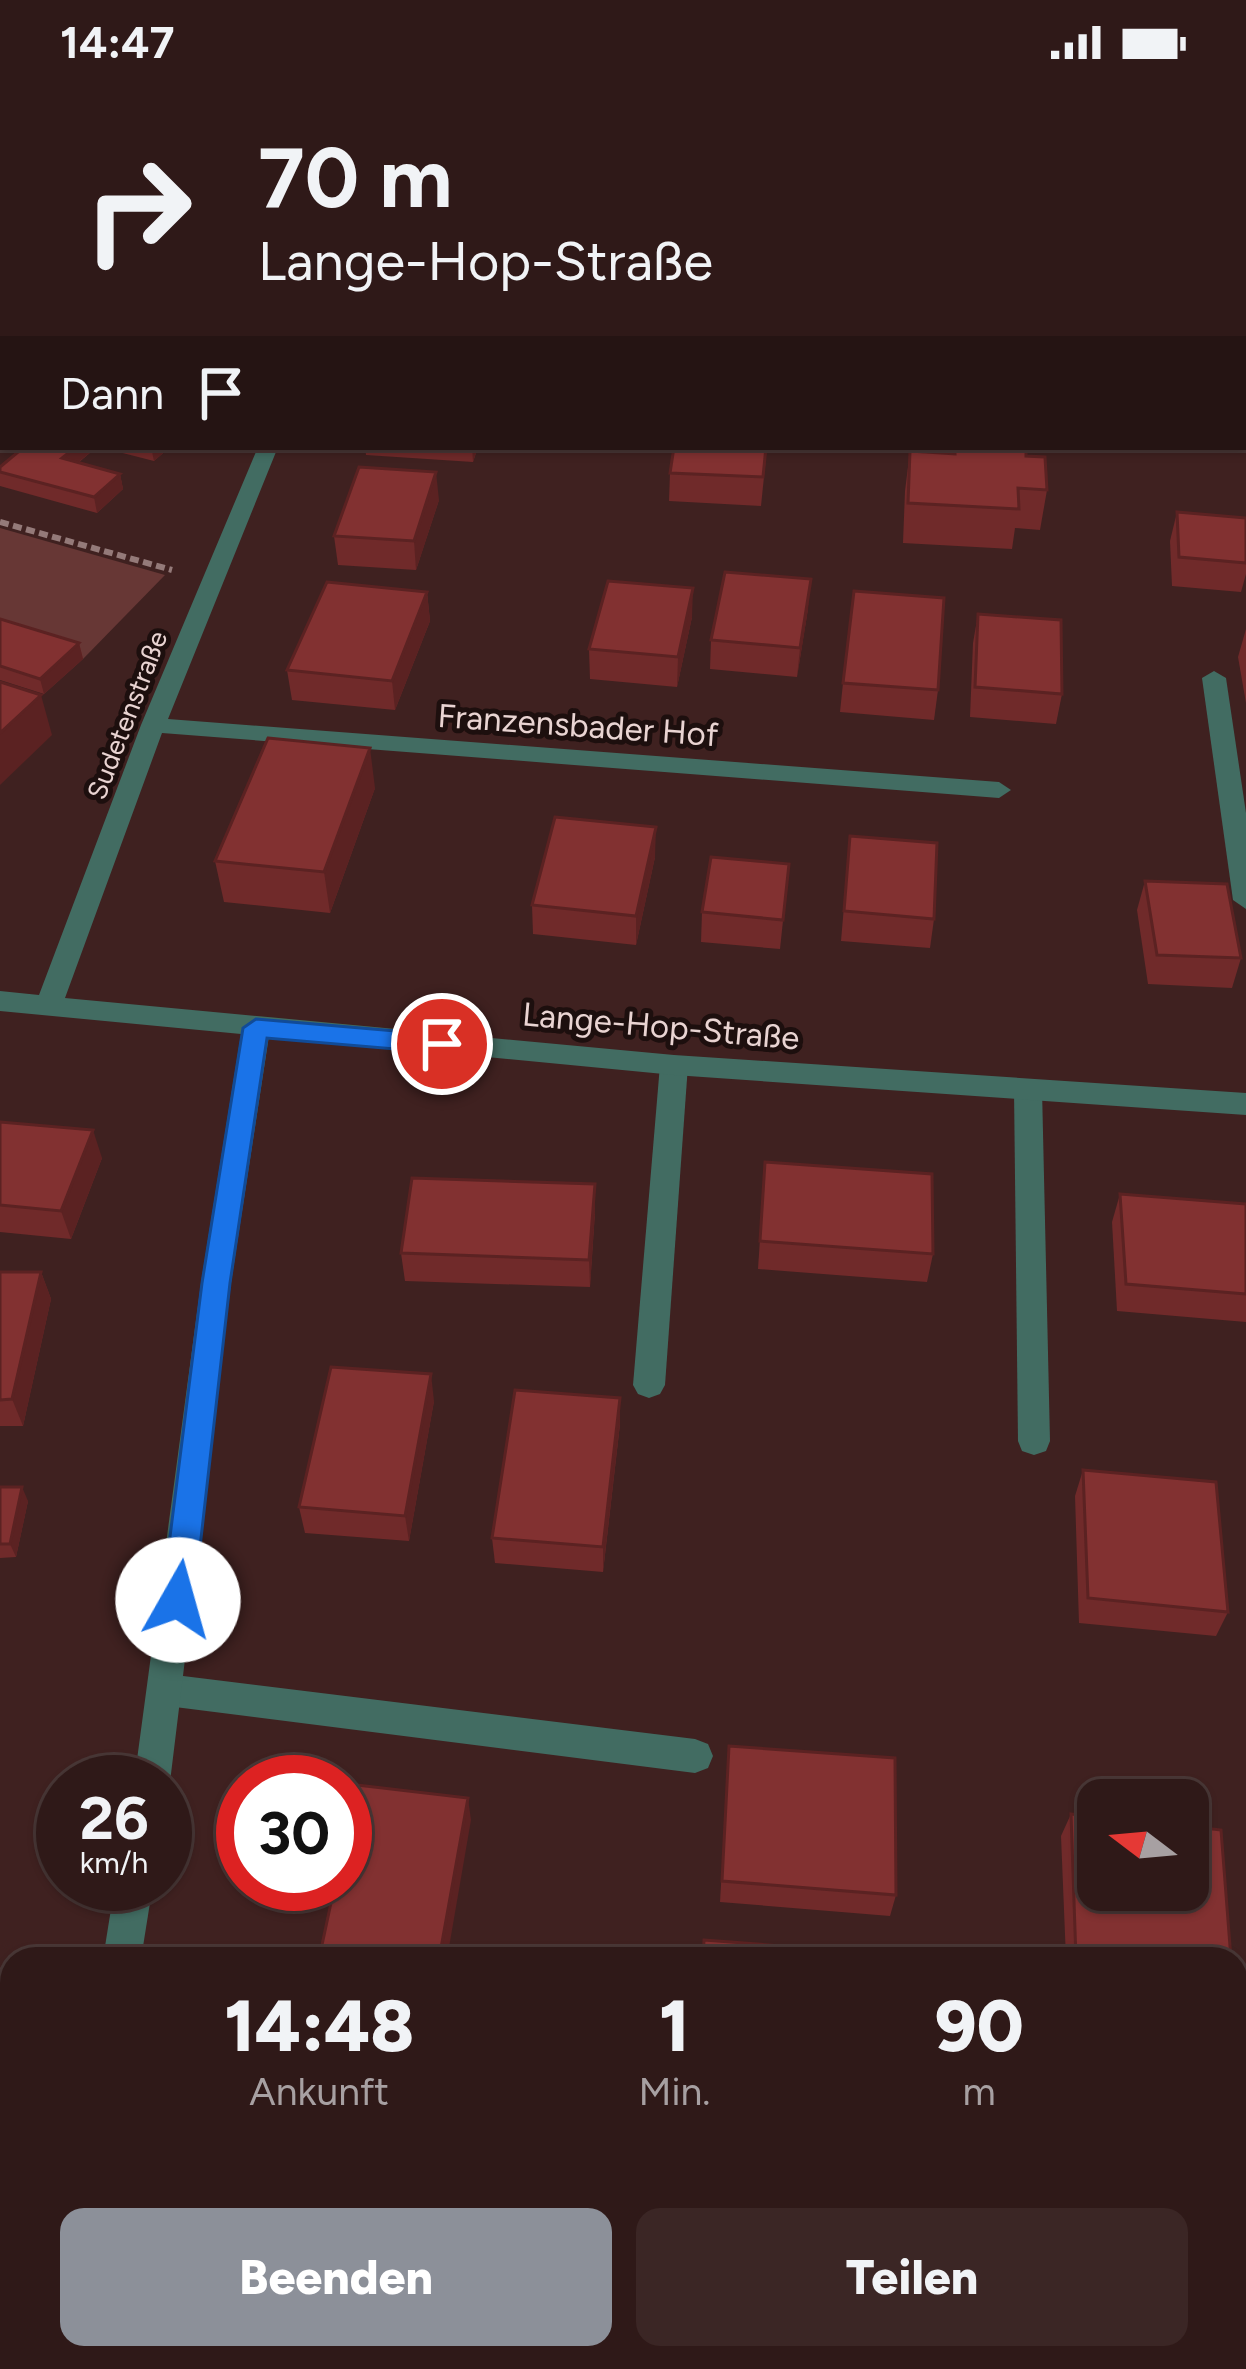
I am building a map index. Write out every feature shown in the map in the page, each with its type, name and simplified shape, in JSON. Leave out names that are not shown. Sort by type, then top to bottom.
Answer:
[{"type":"street","name":"Sudetenstraße","points":[[48,1007],[153,725],[267,450]]},
{"type":"street","points":[[1214,678],[1246,900]]},
{"type":"street","name":"Franzensbader Hof","points":[[153,725],[999,790]]},
{"type":"street","name":"Lange-Hop-Straße","points":[[0,1001],[674,1065],[1246,1104]]},
{"type":"street","points":[[156,1755],[216,1283],[256,1028]]},
{"type":"street","points":[[649,1385],[674,1065]]},
{"type":"street","points":[[1028,1089],[1034,1441]]},
{"type":"street","points":[[167,1690],[695,1756]]},
{"type":"street","points":[[124,1947],[130,1911]]},
{"type":"path","points":[[0,522],[165,569],[216,573]]},
{"type":"shaded area","points":[[0,528],[165,575],[83,659],[0,633]]},
{"type":"building","points":[[20,450],[72,450],[62,458],[120,474],[94,497],[0,472]]},
{"type":"building","points":[[674,450],[766,450],[763,477],[670,473]]},
{"type":"building","points":[[955,450],[1026,450],[1026,456],[1045,457],[1047,490],[1018,488],[1019,509],[908,503],[910,451],[955,454]]},
{"type":"building","points":[[359,467],[436,472],[414,541],[334,536]]},
{"type":"building","points":[[1177,512],[1246,518],[1246,563],[1179,557]]},
{"type":"building","points":[[725,572],[811,579],[800,648],[711,640]]},
{"type":"building","points":[[608,581],[693,588],[678,657],[589,649]]},
{"type":"building","points":[[327,582],[427,592],[392,681],[287,670]]},
{"type":"building","points":[[854,591],[944,598],[938,690],[843,683]]},
{"type":"building","points":[[978,614],[1061,620],[1062,694],[975,687]]},
{"type":"building","points":[[0,619],[79,643],[40,679],[0,666]]},
{"type":"building","points":[[0,682],[41,695],[0,733]]},
{"type":"building","points":[[268,738],[370,748],[324,872],[215,861]]},
{"type":"building","points":[[555,817],[656,827],[636,916],[532,905]]},
{"type":"building","points":[[850,836],[937,843],[934,919],[844,911]]},
{"type":"building","points":[[711,857],[789,864],[783,920],[702,912]]},
{"type":"building","points":[[1145,881],[1227,884],[1241,958],[1157,955]]},
{"type":"building","points":[[0,1122],[93,1130],[61,1211],[0,1205]]},
{"type":"building","points":[[765,1162],[932,1174],[933,1254],[760,1241]]},
{"type":"building","points":[[412,1178],[595,1184],[589,1260],[401,1253]]},
{"type":"building","points":[[1120,1194],[1246,1204],[1246,1294],[1126,1284]]},
{"type":"building","points":[[0,1272],[41,1272],[12,1399],[0,1400]]},
{"type":"building","points":[[331,1367],[431,1374],[405,1516],[299,1507]]},
{"type":"building","points":[[515,1390],[620,1398],[603,1547],[492,1538]]},
{"type":"building","points":[[1083,1470],[1216,1482],[1228,1612],[1088,1598]]},
{"type":"building","points":[[0,1487],[22,1487],[10,1544],[0,1544]]},
{"type":"building","points":[[729,1746],[895,1758],[896,1895],[722,1881]]},
{"type":"building","points":[[372,1787],[468,1798],[441,1947],[322,1947],[329,1911],[372,1911]]},
{"type":"building","points":[[1071,1814],[1077,1815],[1077,1911],[1209,1911],[1209,1829],[1221,1830],[1230,1947],[1076,1947]]},
{"type":"building","points":[[704,1940],[795,1947],[704,1947]]},
{"type":"route","points":[[178,1600],[216,1283],[256,1028],[442,1044]]}]
